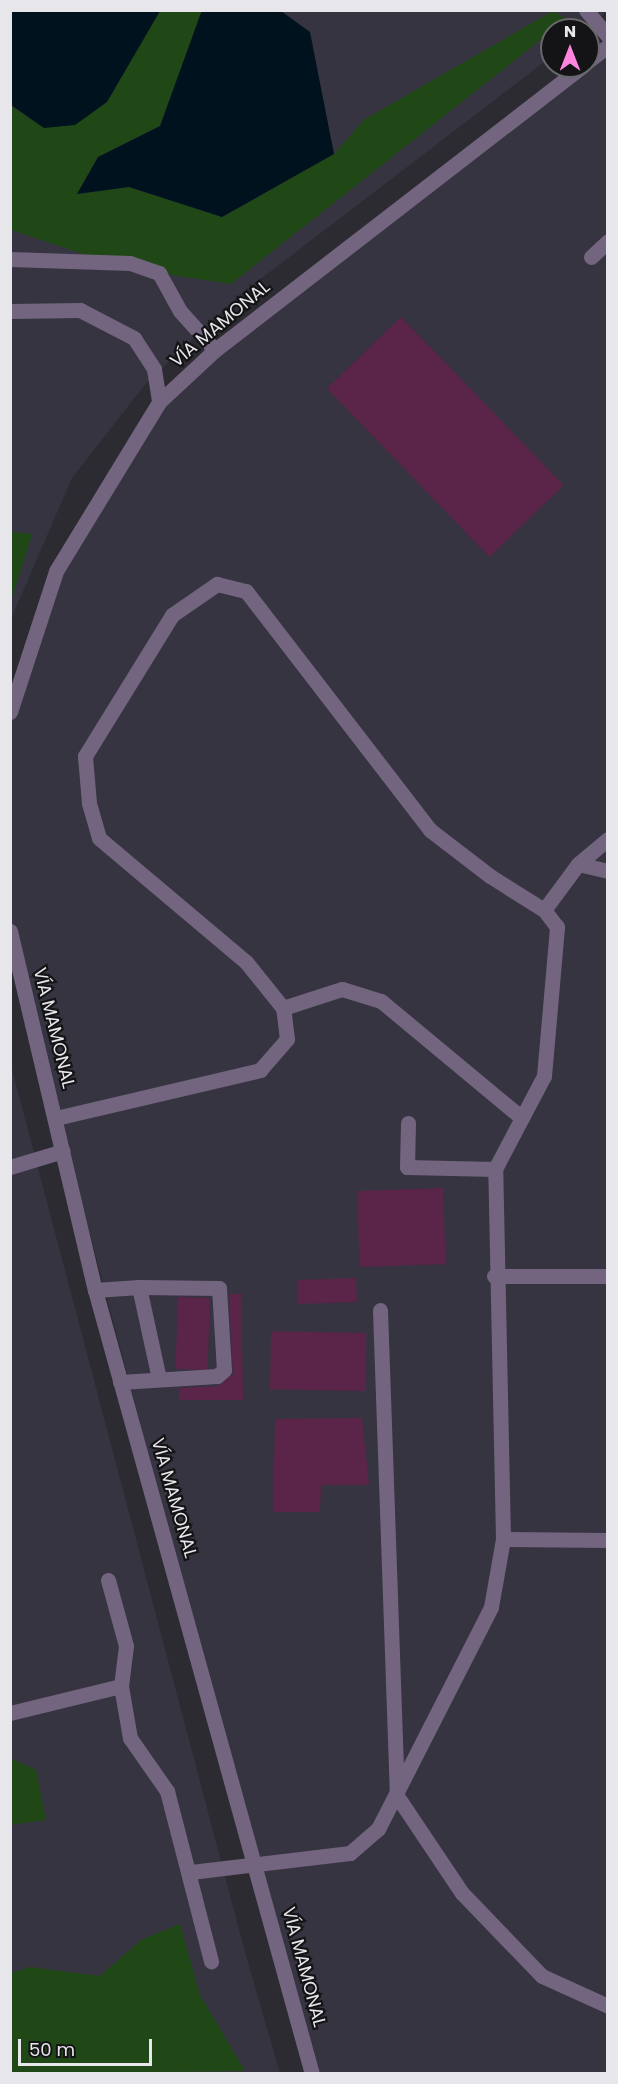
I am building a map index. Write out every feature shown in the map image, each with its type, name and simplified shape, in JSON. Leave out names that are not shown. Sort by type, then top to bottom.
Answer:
[{"type":"street","points":[[586,10],[608,36]]},
{"type":"street","name":"VÍA MAMONAL","points":[[10,712],[56,571],[159,402],[215,350],[566,78]]},
{"type":"street","points":[[591,257],[608,241]]},
{"type":"street","points":[[10,259],[130,263],[159,273],[180,311],[215,350]]},
{"type":"street","points":[[10,311],[80,310],[134,338],[154,369],[159,402]]},
{"type":"street","points":[[56,1118],[260,1070],[287,1040],[283,1008],[246,962],[99,838],[89,803],[85,756],[172,615],[218,584],[246,591],[430,830],[544,910],[557,927],[544,1076],[495,1169],[494,1276],[503,1539],[491,1607],[398,1796],[378,1829],[350,1853],[256,1860],[191,1872]]},
{"type":"street","points":[[544,910],[578,864],[608,839]]},
{"type":"street","points":[[578,864],[608,871]]},
{"type":"street","name":"VÍA MAMONAL","points":[[10,931],[95,1290],[256,1860],[312,2073]]},
{"type":"street","points":[[283,1008],[342,989],[381,1001],[522,1118]]},
{"type":"street","points":[[408,1123],[406,1167],[495,1169]]},
{"type":"street","points":[[10,1167],[63,1151]]},
{"type":"street","points":[[494,1276],[608,1276]]},
{"type":"street","points":[[95,1290],[208,1285],[222,1293],[222,1372],[120,1382]]},
{"type":"street","points":[[139,1287],[159,1378]]},
{"type":"street","points":[[380,1310],[398,1796],[462,1893],[542,1977],[608,2006]]},
{"type":"street","points":[[503,1539],[608,1540]]},
{"type":"street","points":[[108,1580],[126,1646],[121,1686],[130,1738],[167,1791],[191,1872],[211,1960]]},
{"type":"street","points":[[10,1713],[121,1686]]},
{"type":"shaded area","points":[[11,11],[607,11],[599,18],[540,18],[540,65],[241,294],[147,382],[72,478],[11,619]]},
{"type":"shaded area","points":[[607,46],[607,2073],[312,2073],[10,931],[11,712],[56,571],[159,402],[567,78],[600,78],[600,52]]},
{"type":"shaded area","points":[[10,1062],[246,1956],[280,2073],[11,2073]]},
{"type":"green space","points":[[160,11],[202,11],[160,126],[98,157],[77,194],[129,187],[222,217],[334,154],[365,119],[540,18],[540,40],[231,284],[125,268],[11,230],[10,105],[44,128],[143,37]]},
{"type":"green space","points":[[553,11],[565,18],[541,18]]},
{"type":"green space","points":[[10,532],[32,534],[11,601]]},
{"type":"green space","points":[[10,1758],[36,1770],[46,1820],[11,1825]]},
{"type":"green space","points":[[180,1924],[200,1995],[245,2071],[11,2074],[11,1973],[30,1967],[100,1976],[141,1940]]},
{"type":"water","points":[[202,10],[281,11],[310,32],[334,154],[222,217],[129,187],[77,194],[98,157],[160,126]]},
{"type":"water","points":[[10,11],[160,11],[107,102],[75,125],[44,128],[11,105]]},
{"type":"building","points":[[401,317],[564,485],[489,557],[327,389]]},
{"type":"building","points":[[443,1188],[446,1264],[360,1267],[357,1191]]},
{"type":"building","points":[[356,1278],[357,1302],[298,1304],[297,1280]]},
{"type":"building","points":[[229,1294],[241,1294],[243,1400],[179,1400],[179,1388],[218,1386],[233,1374]]},
{"type":"building","points":[[178,1297],[210,1298],[207,1370],[175,1369]]},
{"type":"building","points":[[271,1331],[366,1333],[365,1391],[270,1389]]},
{"type":"building","points":[[362,1418],[369,1485],[321,1485],[320,1512],[273,1512],[275,1419]]}]
